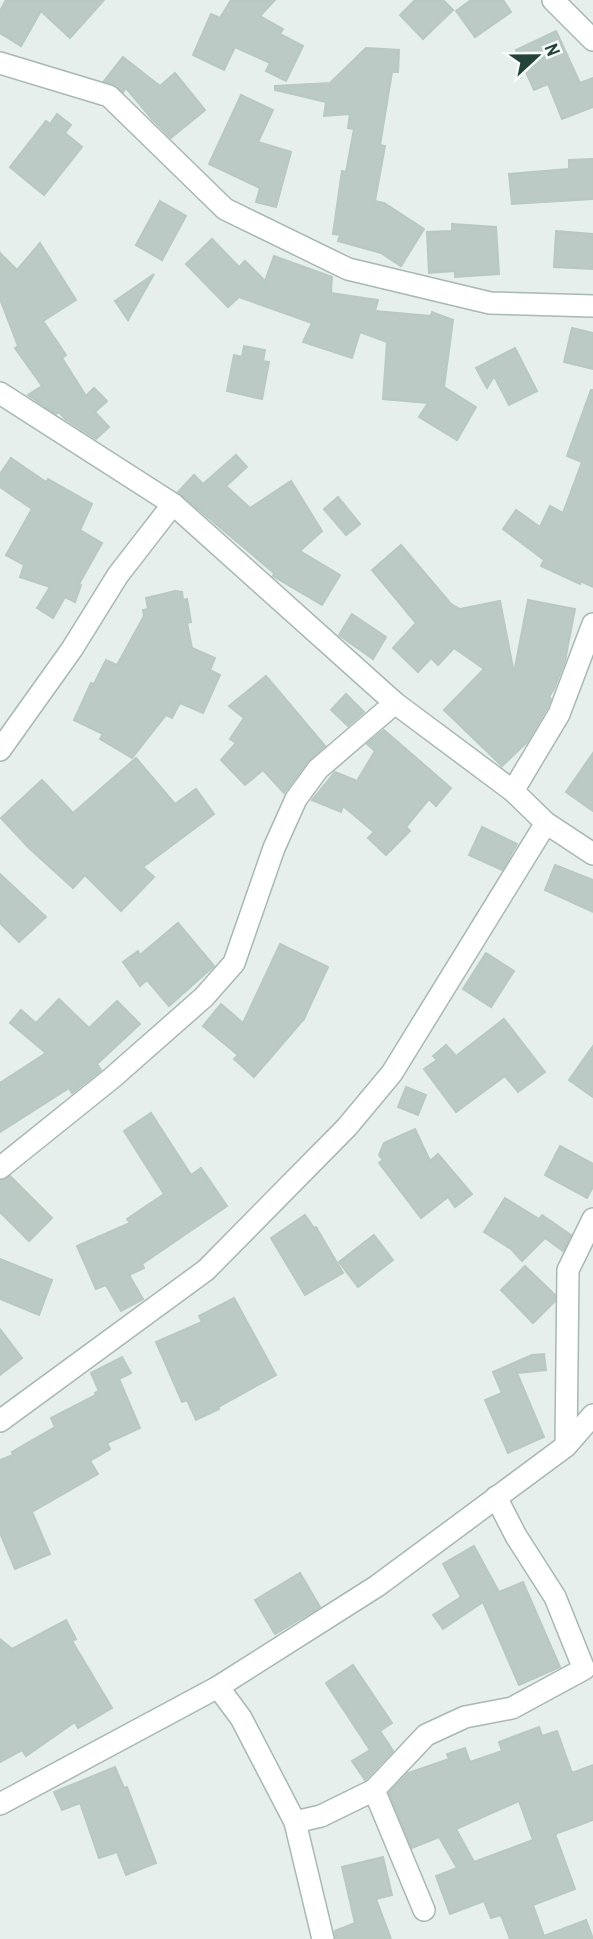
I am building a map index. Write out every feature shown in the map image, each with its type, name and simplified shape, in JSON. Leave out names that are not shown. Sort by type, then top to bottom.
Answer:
[{"type":"street","points":[[554,0],[593,40]]},
{"type":"street","points":[[0,64],[109,96],[225,209],[348,270],[490,303],[593,306]]},
{"type":"street","points":[[0,393],[173,504],[395,703],[513,791],[546,823],[593,854]]},
{"type":"street","points":[[0,750],[72,649],[118,575],[173,504]]},
{"type":"street","points":[[513,791],[559,715],[593,624]]},
{"type":"street","points":[[0,1168],[112,1078],[204,997],[234,963],[274,848],[296,799],[318,769],[395,703]]},
{"type":"street","points":[[0,1421],[206,1270],[347,1127],[392,1073],[546,823]]},
{"type":"street","points":[[566,1446],[568,1270],[593,1219]]},
{"type":"street","points":[[0,1804],[218,1687],[377,1586],[566,1446],[593,1415]]},
{"type":"street","points":[[295,1822],[321,1816],[374,1790],[426,1735],[465,1717],[512,1708],[589,1677],[555,1598],[516,1536],[496,1497]]},
{"type":"street","points":[[218,1687],[241,1717],[295,1822],[323,1939]]},
{"type":"street","points":[[374,1790],[424,1910]]},
{"type":"building","points":[[6,0],[104,0],[70,38],[41,11],[21,46],[0,33],[0,11]]},
{"type":"building","points":[[231,0],[275,0],[260,16],[283,29],[280,34],[303,46],[286,81],[266,71],[270,63],[235,47],[224,70],[193,55],[211,14],[220,18]]},
{"type":"building","points":[[415,0],[443,0],[453,10],[423,39],[400,15]]},
{"type":"building","points":[[471,0],[503,0],[511,12],[475,37],[456,11]]},
{"type":"building","points":[[556,31],[580,83],[593,78],[593,107],[562,119],[548,84],[534,90],[516,50]]},
{"type":"building","points":[[366,48],[399,50],[398,72],[392,72],[380,145],[385,146],[375,201],[384,203],[424,229],[401,266],[381,253],[338,241],[340,235],[333,234],[342,171],[346,172],[354,129],[348,128],[350,114],[324,116],[326,102],[275,90],[275,86],[330,83]]},
{"type":"building","points":[[123,57],[160,86],[175,73],[205,110],[171,138],[126,88],[123,92],[104,81]]},
{"type":"building","points":[[241,95],[273,110],[258,142],[291,152],[276,207],[256,202],[260,188],[209,164]]},
{"type":"building","points":[[57,114],[71,125],[65,133],[82,147],[44,195],[10,167],[46,121],[50,124]]},
{"type":"building","points":[[593,159],[593,199],[512,204],[509,174],[569,169],[569,160]]},
{"type":"building","points":[[160,201],[186,216],[162,260],[136,245]]},
{"type":"building","points":[[452,224],[496,227],[499,274],[455,277],[455,271],[429,273],[427,232],[452,231]]},
{"type":"building","points":[[556,231],[593,234],[593,269],[554,267]]},
{"type":"building","points":[[212,239],[239,267],[245,261],[265,281],[274,256],[332,277],[331,293],[378,300],[375,311],[431,316],[432,312],[453,320],[444,387],[476,407],[457,440],[419,417],[428,403],[383,399],[387,342],[360,332],[352,358],[303,342],[312,323],[239,297],[228,307],[186,264]]},
{"type":"building","points":[[40,243],[76,300],[43,321],[66,355],[62,358],[86,396],[94,388],[107,401],[95,412],[109,427],[96,439],[65,419],[59,412],[56,414],[28,395],[42,386],[15,348],[18,346],[0,299],[0,253],[17,270]]},
{"type":"building","points":[[154,274],[128,320],[115,301]]},
{"type":"building","points":[[572,328],[593,333],[593,369],[564,362]]},
{"type":"building","points":[[244,346],[265,350],[263,361],[269,362],[262,399],[227,391],[234,355],[242,357]]},
{"type":"building","points":[[515,348],[537,391],[509,405],[494,376],[487,388],[476,368]]},
{"type":"building","points":[[591,390],[593,587],[541,566],[544,560],[503,529],[516,510],[540,527],[550,506],[563,513],[582,462],[567,456]]},
{"type":"building","points":[[236,455],[247,467],[226,486],[250,508],[291,481],[322,531],[300,551],[340,575],[322,605],[273,576],[274,573],[178,492],[194,475],[203,484]]},
{"type":"building","points":[[11,458],[46,482],[48,479],[92,504],[80,530],[102,543],[79,584],[81,585],[75,602],[65,597],[53,618],[37,608],[50,587],[20,577],[24,565],[6,555],[32,509],[0,487],[0,474]]},
{"type":"building","points":[[338,497],[360,524],[346,535],[324,509]]},
{"type":"building","points":[[401,545],[451,604],[460,609],[500,601],[514,673],[528,600],[575,609],[565,661],[547,708],[527,742],[502,766],[444,710],[484,669],[454,648],[438,665],[431,658],[418,672],[393,648],[416,623],[372,570]]},
{"type":"building","points":[[175,591],[182,592],[183,600],[187,599],[191,622],[187,623],[192,648],[215,658],[210,670],[220,675],[203,713],[180,703],[172,718],[166,715],[132,758],[100,739],[103,734],[74,720],[91,683],[94,684],[106,660],[117,665],[144,616],[143,610],[148,609],[146,598]]},
{"type":"building","points":[[352,614],[386,637],[373,659],[339,635]]},
{"type":"building","points":[[266,676],[325,746],[308,761],[284,793],[263,770],[245,785],[221,760],[236,743],[230,739],[244,718],[229,706]]},
{"type":"building","points":[[346,694],[364,712],[348,726],[331,710]]},
{"type":"building","points":[[384,730],[451,788],[436,806],[429,799],[406,827],[410,831],[386,855],[368,838],[374,832],[343,806],[341,812],[312,800],[335,772],[357,781],[375,751],[367,744]]},
{"type":"building","points":[[593,753],[593,811],[566,792]]},
{"type":"building","points":[[136,758],[175,804],[196,789],[214,814],[143,867],[154,877],[121,911],[85,875],[73,888],[1,818],[42,780],[73,813]]},
{"type":"building","points":[[482,827],[517,844],[502,870],[469,855]]},
{"type":"building","points":[[555,865],[593,880],[593,912],[545,890]]},
{"type":"building","points":[[0,874],[46,917],[19,942],[0,923]]},
{"type":"building","points":[[178,923],[214,966],[169,1006],[147,980],[140,986],[123,962],[138,951],[140,955]]},
{"type":"building","points":[[280,944],[328,967],[304,1019],[254,1077],[234,1059],[238,1055],[203,1026],[221,1004],[243,1023]]},
{"type":"building","points":[[486,953],[514,971],[491,1007],[463,989]]},
{"type":"building","points":[[59,999],[89,1028],[117,1001],[140,1024],[97,1064],[101,1070],[72,1093],[69,1088],[0,1132],[0,1083],[46,1053],[10,1023],[21,1010],[36,1023]]},
{"type":"building","points":[[504,1019],[545,1072],[518,1092],[505,1076],[456,1112],[424,1069],[437,1060],[433,1056],[446,1045],[456,1056]]},
{"type":"building","points":[[593,1046],[593,1097],[569,1080]]},
{"type":"building","points":[[406,1087],[426,1095],[418,1115],[398,1107]]},
{"type":"building","points":[[151,1113],[191,1175],[201,1168],[227,1206],[142,1264],[144,1268],[129,1275],[143,1299],[121,1311],[106,1285],[96,1289],[77,1246],[130,1223],[127,1219],[164,1194],[124,1131]]},
{"type":"building","points":[[415,1129],[430,1161],[438,1154],[472,1194],[455,1207],[448,1197],[421,1218],[379,1163],[383,1160],[379,1155],[384,1143]]},
{"type":"building","points":[[560,1146],[593,1164],[593,1187],[587,1198],[545,1175]]},
{"type":"building","points":[[10,1176],[52,1218],[29,1241],[0,1212],[0,1181]]},
{"type":"building","points":[[505,1198],[539,1219],[542,1215],[571,1235],[563,1251],[545,1238],[522,1261],[511,1249],[484,1232]]},
{"type":"building","points":[[305,1215],[314,1228],[316,1227],[343,1273],[305,1295],[271,1238]]},
{"type":"building","points":[[374,1235],[393,1260],[358,1287],[339,1262]]},
{"type":"building","points":[[0,1259],[52,1280],[39,1315],[0,1299]]},
{"type":"building","points":[[525,1266],[555,1295],[555,1301],[533,1323],[501,1290]]},
{"type":"building","points":[[234,1298],[276,1375],[196,1420],[187,1400],[182,1402],[156,1342],[202,1322],[199,1316]]},
{"type":"building","points":[[0,1329],[22,1358],[0,1375]]},
{"type":"building","points":[[544,1354],[546,1370],[517,1373],[544,1437],[508,1453],[485,1400],[502,1393],[493,1372],[532,1355]]},
{"type":"building","points":[[122,1357],[131,1373],[119,1379],[140,1428],[107,1443],[110,1449],[90,1461],[98,1474],[32,1512],[50,1554],[15,1569],[0,1533],[0,1460],[13,1455],[12,1452],[55,1427],[51,1418],[96,1395],[99,1391],[91,1373]]},
{"type":"building","points":[[474,1546],[499,1592],[523,1582],[560,1667],[519,1685],[483,1602],[443,1629],[433,1615],[461,1597],[443,1564]]},
{"type":"building","points":[[300,1573],[320,1607],[275,1634],[255,1600]]},
{"type":"building","points":[[66,1620],[76,1639],[72,1641],[112,1708],[78,1728],[75,1722],[26,1756],[22,1750],[0,1762],[0,1639],[12,1649]]},
{"type":"building","points":[[353,1665],[392,1723],[380,1731],[393,1751],[365,1780],[352,1761],[370,1750],[326,1683]]},
{"type":"building","points":[[539,1727],[542,1736],[557,1731],[572,1773],[593,1765],[593,1820],[555,1834],[575,1889],[533,1905],[544,1936],[586,1920],[593,1939],[510,1939],[501,1915],[491,1918],[484,1901],[450,1914],[436,1876],[457,1868],[439,1837],[412,1848],[389,1793],[408,1773],[449,1759],[447,1754],[465,1748],[470,1762],[502,1751],[499,1742]],"holes":[[[519,1801],[533,1840],[474,1862],[456,1829]]]},
{"type":"building","points":[[115,1767],[124,1788],[127,1787],[156,1863],[126,1875],[117,1852],[99,1858],[80,1803],[62,1810],[54,1792]]},
{"type":"building","points":[[383,1857],[392,1895],[376,1899],[391,1939],[336,1939],[335,1931],[355,1923],[342,1867]]}]
